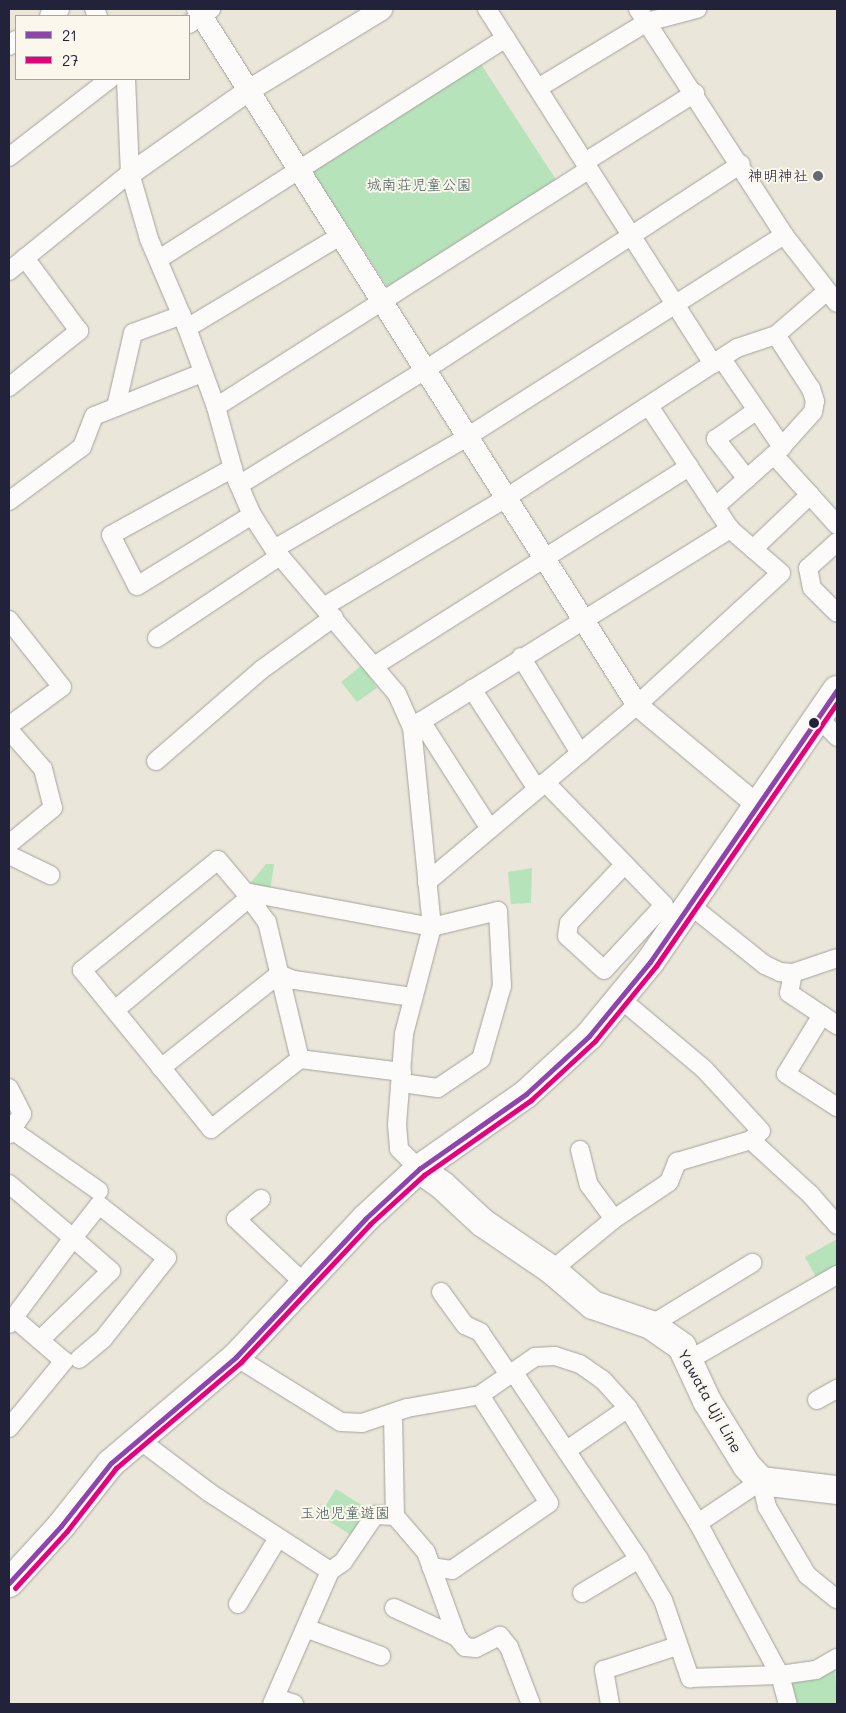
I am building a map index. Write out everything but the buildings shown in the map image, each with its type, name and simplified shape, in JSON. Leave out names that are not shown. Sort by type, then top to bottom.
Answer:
[{"type":"main road","points":[[9,1583],[61,1526],[111,1463],[137,1438],[236,1357],[365,1219],[419,1169],[526,1094],[582,1042],[621,999],[677,911],[837,690]]},
{"type":"main road","name":"Yawata Uji Line","points":[[419,1169],[444,1186],[483,1223],[552,1270],[593,1305],[651,1325],[682,1347],[708,1401],[747,1466],[761,1481]]},
{"type":"main road","points":[[761,1481],[837,1490]]},
{"type":"street","points":[[9,270],[130,173],[248,90],[381,9]]},
{"type":"street","points":[[538,88],[642,16],[698,9]]},
{"type":"street","points":[[495,11],[506,38],[675,304],[717,361],[757,410],[778,451],[810,495],[837,525]]},
{"type":"street","points":[[200,14],[637,705],[756,804]]},
{"type":"street","points":[[156,761],[330,612],[737,348],[776,335],[832,297],[784,235],[696,93],[642,16]]},
{"type":"street","points":[[159,259],[506,38]]},
{"type":"street","points":[[9,157],[109,80]]},
{"type":"street","points":[[126,80],[130,173],[149,239],[159,259],[216,407],[233,468],[252,515],[277,552],[330,612],[397,694],[490,829]]},
{"type":"street","points":[[216,407],[381,301],[696,93]]},
{"type":"street","points":[[239,485],[425,370],[741,164]]},
{"type":"street","points":[[157,638],[277,552],[467,437],[784,235]]},
{"type":"street","points":[[116,407],[133,333],[184,322],[340,236]]},
{"type":"street","points":[[9,387],[79,331],[25,258]]},
{"type":"street","points":[[715,507],[778,451],[813,412],[815,402],[776,335]]},
{"type":"street","points":[[9,501],[82,447],[94,416],[202,372]]},
{"type":"street","points":[[427,882],[637,705],[781,573],[730,530],[649,406]]},
{"type":"street","points":[[747,478],[716,439],[757,410]]},
{"type":"street","points":[[374,666],[689,467]]},
{"type":"street","points":[[233,468],[111,535],[137,586],[252,515]]},
{"type":"street","points":[[753,549],[810,495]]},
{"type":"street","points":[[417,724],[582,618],[730,530]]},
{"type":"street","points":[[837,542],[808,568],[812,588],[837,613]]},
{"type":"street","points":[[9,620],[62,687],[9,726]]},
{"type":"street","points":[[522,658],[580,753]]},
{"type":"street","points":[[472,689],[541,786],[677,911],[765,965],[793,973],[829,961],[837,976]]},
{"type":"street","points":[[818,717],[837,737]]},
{"type":"street","points":[[417,724],[427,882],[432,927],[412,996],[404,1034],[397,1125],[399,1149],[419,1169]]},
{"type":"street","points":[[9,730],[43,769],[53,808],[9,844]]},
{"type":"street","points":[[9,855],[50,875]]},
{"type":"street","points":[[247,895],[432,927],[498,911],[502,986],[481,1059],[438,1088],[402,1078],[300,1059],[211,1129],[82,970],[218,860],[267,922],[300,1059]]},
{"type":"street","points":[[625,864],[569,923],[567,936],[604,970],[677,911]]},
{"type":"street","points":[[115,1010],[247,895]]},
{"type":"street","points":[[793,973],[789,993],[837,1026]]},
{"type":"street","points":[[279,974],[294,980],[412,996]]},
{"type":"street","points":[[162,1068],[279,974]]},
{"type":"street","points":[[552,1270],[614,1219],[669,1182],[677,1162],[751,1140],[760,1131],[704,1069],[621,999]]},
{"type":"street","points":[[822,1015],[786,1074],[837,1108]]},
{"type":"street","points":[[9,1088],[22,1114],[10,1132],[99,1191]]},
{"type":"street","points":[[751,1140],[810,1194],[837,1225]]},
{"type":"street","points":[[580,1150],[589,1185],[614,1219]]},
{"type":"street","points":[[10,1188],[111,1271],[40,1340]]},
{"type":"street","points":[[261,1199],[236,1219],[304,1283]]},
{"type":"street","points":[[9,1428],[64,1361],[40,1340],[11,1321],[72,1238],[99,1205],[167,1258],[103,1339],[79,1359]]},
{"type":"street","points":[[651,1325],[752,1263]]},
{"type":"street","points":[[689,1360],[837,1275]]},
{"type":"street","points":[[441,1292],[465,1326],[480,1332],[512,1374],[567,1450],[639,1559],[663,1600],[677,1646],[690,1678],[780,1675],[816,1670],[837,1658]]},
{"type":"street","points":[[236,1357],[341,1422],[362,1424],[393,1415],[407,1408],[480,1395],[535,1357],[555,1356],[580,1364],[603,1380],[628,1408],[698,1523],[780,1675],[788,1704]]},
{"type":"street","points":[[817,1400],[837,1389]]},
{"type":"street","points":[[431,1567],[452,1570],[549,1503],[480,1395]]},
{"type":"street","points":[[567,1450],[628,1408]]},
{"type":"street","points":[[393,1415],[395,1516],[426,1552],[457,1637],[465,1647],[476,1648],[500,1636],[509,1647],[531,1704]]},
{"type":"street","points":[[137,1438],[210,1493],[330,1571]]},
{"type":"street","points":[[698,1523],[761,1481],[767,1507],[807,1575],[837,1599]]},
{"type":"street","points":[[294,1704],[274,1701],[308,1629],[330,1571],[343,1562],[375,1515],[395,1516]]},
{"type":"street","points":[[238,1604],[278,1538]]},
{"type":"street","points":[[582,1593],[639,1559]]},
{"type":"street","points":[[394,1608],[457,1637]]},
{"type":"street","points":[[308,1629],[380,1656]]},
{"type":"street","points":[[610,1704],[604,1670],[677,1646]]},
{"type":"green space","name":"城南荘児童公園","points":[[479,61],[557,181],[389,290],[311,170]]},
{"type":"green space","points":[[362,665],[377,688],[357,702],[341,682]]},
{"type":"green space","points":[[266,864],[274,864],[270,891],[248,886]]},
{"type":"green space","points":[[532,868],[531,903],[511,904],[508,872]]},
{"type":"green space","points":[[837,1239],[837,1269],[817,1279],[805,1257]]},
{"type":"green space","name":"玉池児童遊園","points":[[336,1489],[370,1510],[353,1536],[320,1515]]},
{"type":"green space","points":[[835,1667],[837,1704],[794,1704],[789,1686],[794,1680]]},
{"type":"transit line","name":"21","points":[[9,1583],[61,1526],[111,1463],[236,1357],[365,1219],[419,1169],[526,1094],[589,1036],[650,962],[837,690]]},
{"type":"transit line","name":"27","points":[[15,1588],[67,1531],[116,1468],[241,1362],[370,1224],[424,1175],[531,1100],[595,1041],[656,966],[837,703]]},
{"type":"place","name":"神明神社","points":[[818,176]]}]
